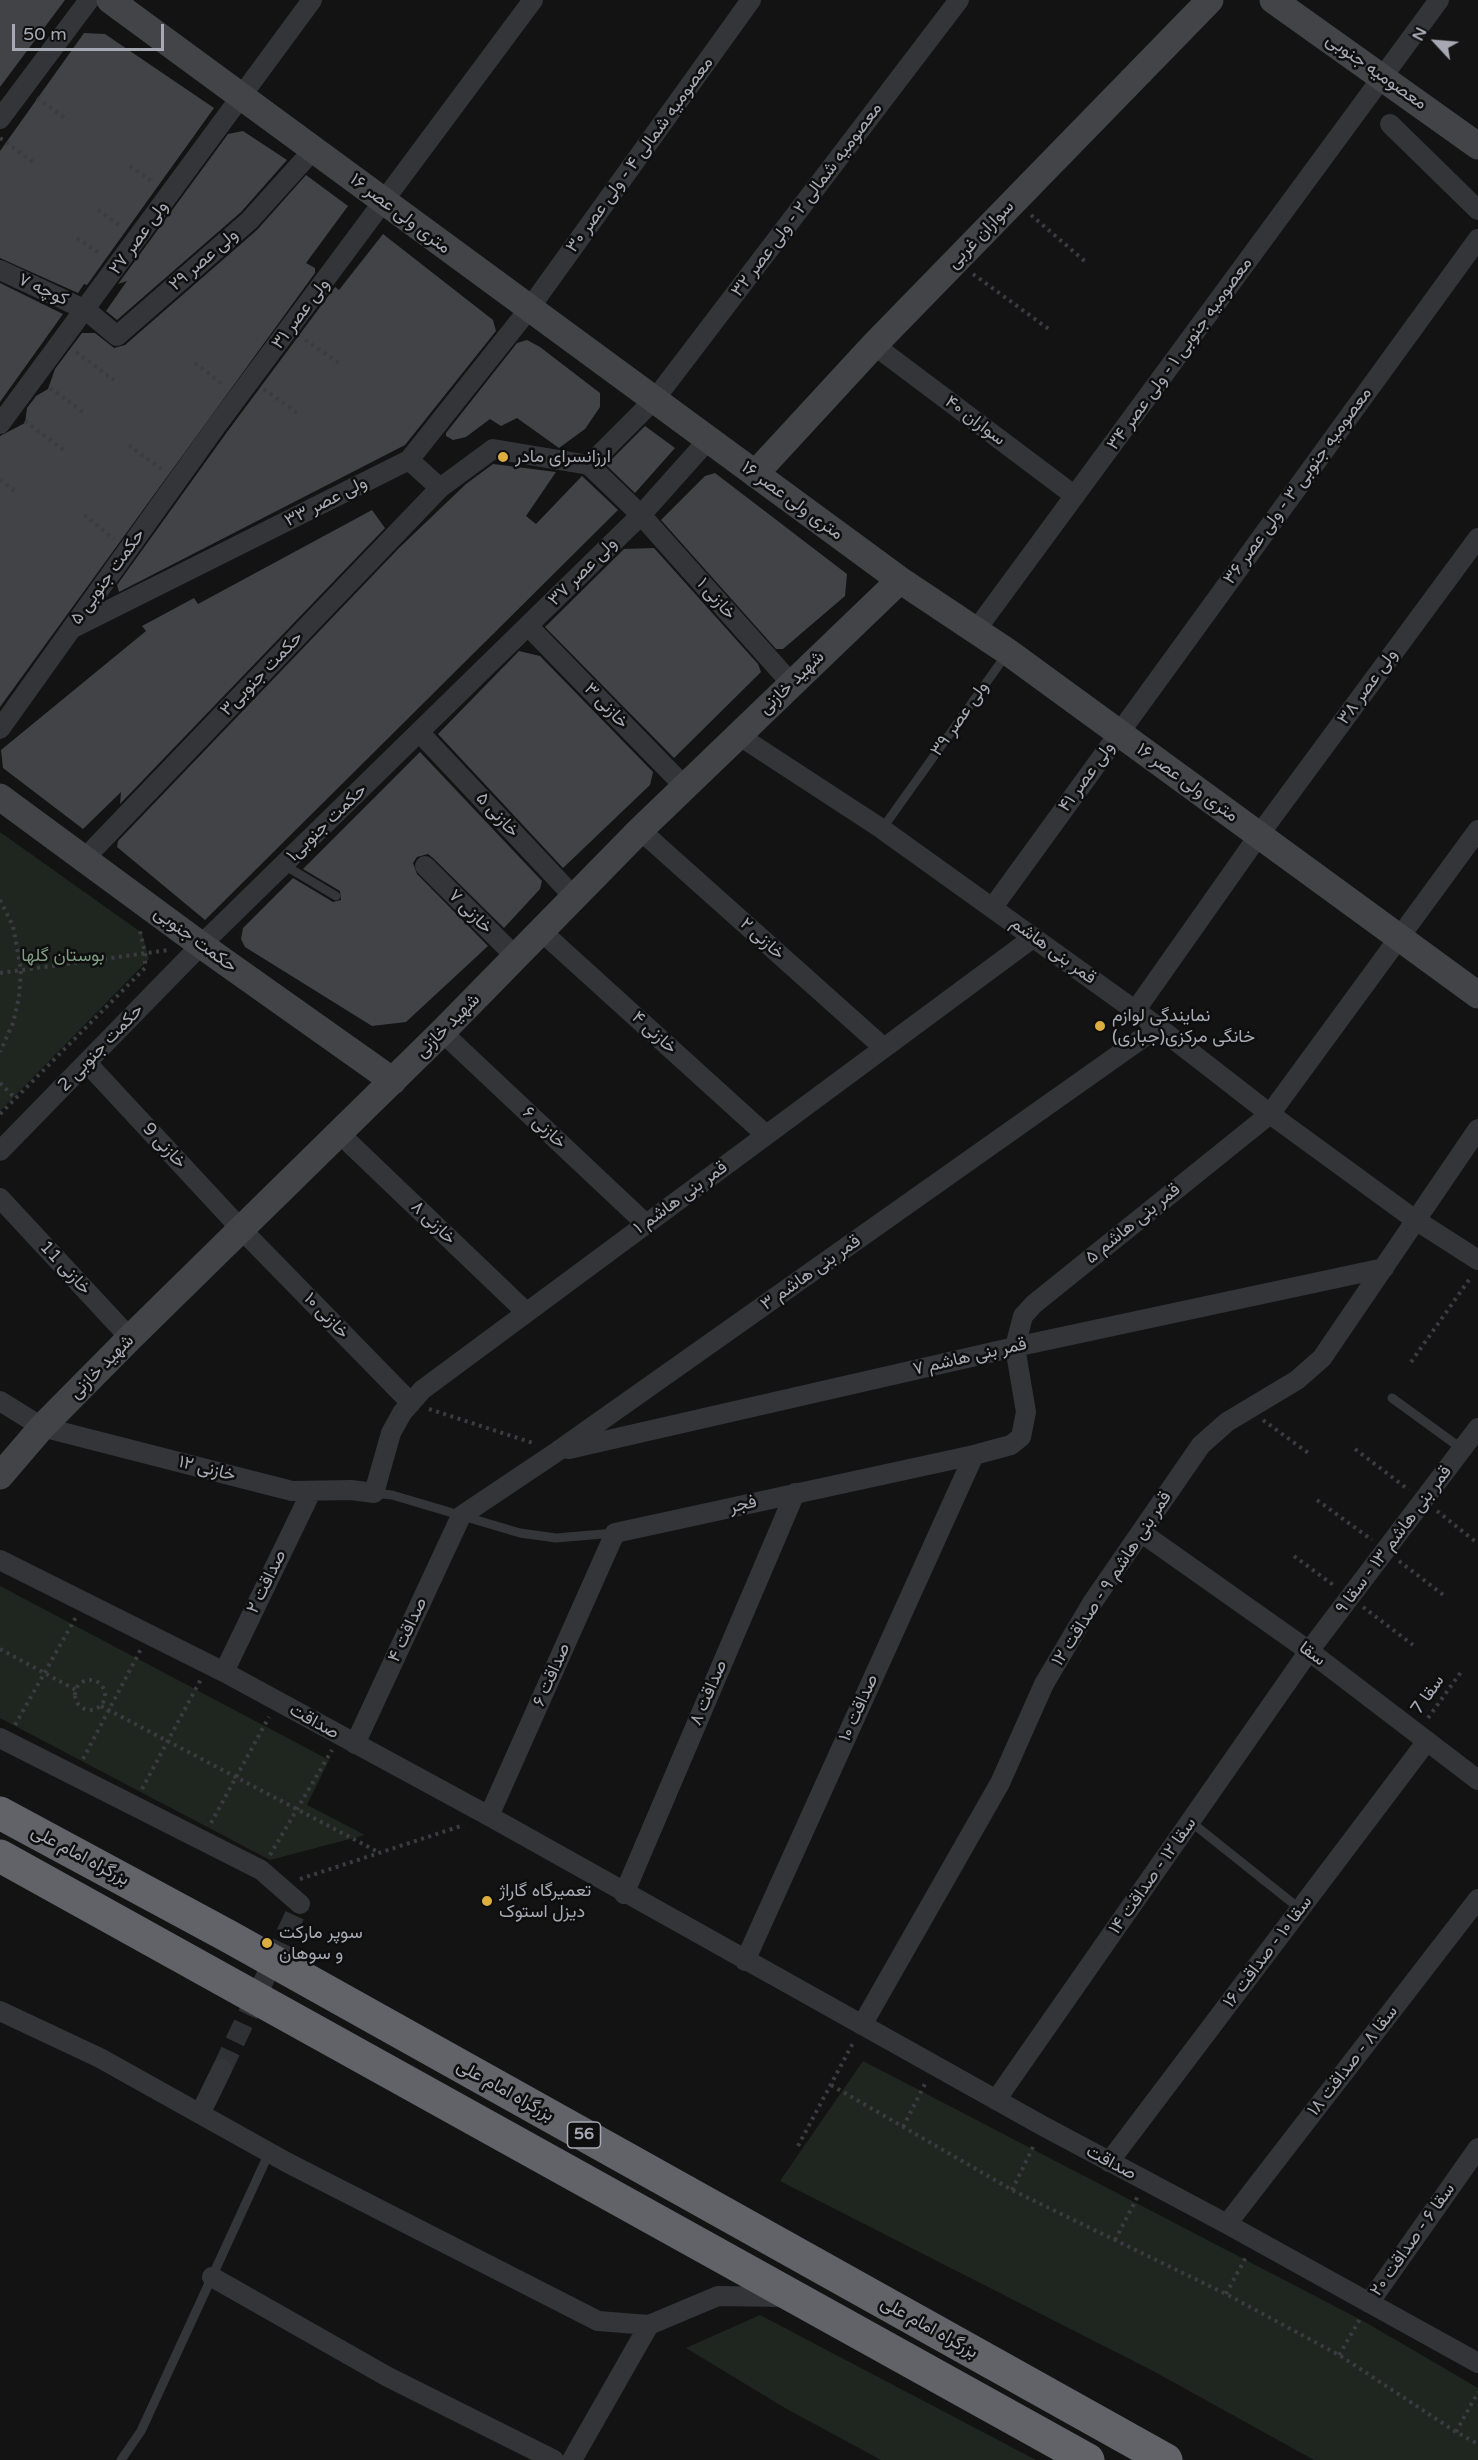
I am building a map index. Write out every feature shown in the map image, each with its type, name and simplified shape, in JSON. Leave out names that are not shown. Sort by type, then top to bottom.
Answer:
[{"type":"highway","name":"بزرگراه امام علی","points":[[0,1813],[228,1936],[1166,2460]]},
{"type":"highway","name":"56","points":[[0,1856],[1088,2460]]},
{"type":"street","points":[[0,119],[89,0]]},
{"type":"street","name":"۱۶ متری ولی عصر","points":[[110,0],[900,580],[1008,652],[1478,995]]},
{"type":"street","name":"ولی عصر ۲۷","points":[[5,417],[312,0]]},
{"type":"street","name":"ولی عصر ۳۱","points":[[218,425],[533,0]]},
{"type":"street","name":"معصومیه شمالی ۴ - ولی عصر ۳۰","points":[[529,309],[752,0]]},
{"type":"street","name":"معصومیه شمالی ۲ - ولی عصر ۳۲","points":[[589,465],[655,399],[960,0]]},
{"type":"street","name":"سواران غربی","points":[[755,474],[874,345],[1014,201],[1191,11],[1210,0]]},
{"type":"street","name":"معصومیه جنوبی","points":[[1273,0],[1301,12],[1478,146]]},
{"type":"street","name":"معصومیه جنوبی ۱ - ولی عصر ۳۴","points":[[976,630],[1439,0]]},
{"type":"street","points":[[1390,124],[1478,210]]},
{"type":"street","name":"ولی عصر ۲۹","points":[[86,310],[117,336],[249,220],[314,149]]},
{"type":"street","name":"معصومیه جنوبی ۳ - ولی عصر ۳۶","points":[[1118,733],[1478,239]]},
{"type":"street","name":"کوچه ۷","points":[[0,270],[86,310]]},
{"type":"street","name":"ولی عصر ۳۳","points":[[71,629],[409,460],[529,309]]},
{"type":"street","name":"سواران ۴۰","points":[[874,345],[1076,496]]},
{"type":"street","name":"حکمت جنوبی ۵","points":[[0,729],[218,425]]},
{"type":"street","name":"ولی عصر ۳۷","points":[[453,701],[642,515],[708,440]]},
{"type":"street","name":"حکمت جنوبی۳","points":[[84,859],[440,488],[493,449],[589,465]]},
{"type":"street","points":[[409,460],[440,488]]},
{"type":"street","name":"خازنی ۱","points":[[589,465],[642,515],[791,683]]},
{"type":"street","name":"ولی عصر ۳۸","points":[[1135,1011],[1259,836],[1478,538]]},
{"type":"street","name":"شهید خازنی","points":[[0,1476],[42,1427],[130,1338],[393,1081],[640,830],[900,580]]},
{"type":"street","name":"خازنی ۳","points":[[528,626],[685,786]]},
{"type":"street","name":"حکمت جنوبی۱","points":[[201,945],[453,701]]},
{"type":"street","name":"خازنی ۵","points":[[420,733],[574,897]]},
{"type":"street","name":"ولی عصر ۴۱","points":[[993,907],[1118,733]]},
{"type":"street","name":"قمر بنی هاشم","points":[[738,735],[882,829],[993,907],[1414,1219],[1478,1260]]},
{"type":"street","name":"حکمت جنوبی","points":[[0,797],[201,945],[393,1081]]},
{"type":"street","name":"خازنی ۲","points":[[640,830],[884,1048]]},
{"type":"street","name":"قمر بنی هاشم ۵","points":[[1015,1347],[1023,1316],[1034,1304],[1270,1114],[1478,830]]},
{"type":"street","name":"خازنی ۷","points":[[425,866],[516,957]]},
{"type":"street","name":"خازنی ۴","points":[[541,931],[766,1135]]},
{"type":"street","name":"قمر بنی هاشم ۱","points":[[374,1493],[391,1433],[422,1390],[1034,937]]},
{"type":"street","name":"حکمت جنوبی 2","points":[[0,1151],[201,945]]},
{"type":"street","name":"قمر بنی هاشم ۳","points":[[461,1516],[558,1451],[1158,1028]]},
{"type":"street","name":"خازنی ۶","points":[[442,1032],[646,1224]]},
{"type":"street","name":"خازنی 9","points":[[87,1063],[241,1229]]},
{"type":"street","name":"قمر بنی هاشم ۹ - صداقت ۱۲","points":[[862,2025],[1000,1784],[1044,1683],[1092,1603],[1201,1444],[1227,1422],[1297,1380],[1322,1358],[1384,1268],[1414,1219],[1478,1129]]},
{"type":"street","name":"خازنی ۸","points":[[339,1133],[526,1312]]},
{"type":"street","name":"خازنی 11","points":[[0,1198],[130,1338]]},
{"type":"street","name":"خازنی ۱۰","points":[[241,1229],[411,1403]]},
{"type":"street","name":"قمر بنی هاشم ۷","points":[[558,1451],[1015,1347],[1384,1268]]},
{"type":"street","name":"فجر","points":[[615,1533],[1011,1445],[1021,1437],[1026,1412],[1015,1347]]},
{"type":"street","name":"خازنی ۱۲","points":[[0,1401],[42,1427],[292,1491],[351,1490],[374,1493]]},
{"type":"street","name":"قمر بنی هاشم ۱۳ - سقا ۹","points":[[1309,1651],[1478,1428]]},
{"type":"street","name":"صداقت ۱۰","points":[[745,1961],[974,1455]]},
{"type":"street","name":"صداقت ۲","points":[[216,1669],[311,1492]]},
{"type":"street","name":"صداقت ۸","points":[[624,1894],[795,1493]]},
{"type":"street","name":"صداقت ۴","points":[[347,1740],[461,1516]]},
{"type":"street","name":"صداقت ۶","points":[[489,1816],[615,1533]]},
{"type":"street","name":"سقا","points":[[1142,1533],[1309,1651],[1476,1775]]},
{"type":"street","name":"صداقت","points":[[0,1560],[216,1669],[489,1816],[624,1894],[934,2066],[1255,2239],[1478,2363]]},
{"type":"street","name":"سقا ۱۲ - صداقت ۱۴","points":[[996,2100],[1309,1651]]},
{"type":"street","name":"سقا ۱۰ - صداقت ۱۶","points":[[1109,2162],[1300,1909],[1422,1737]]},
{"type":"street","points":[[3,1740],[261,1870],[300,1904]]},
{"type":"street","name":"سقا ۸ - صداقت ۱۸","points":[[1227,2224],[1478,1899]]},
{"type":"street","points":[[0,2011],[100,2058],[269,2153],[598,2321],[649,2325],[718,2296],[794,2297]]},
{"type":"street","points":[[200,2114],[222,2069]]},
{"type":"street","name":"سقا ۶ - صداقت ۲۰","points":[[1369,2303],[1478,2148]]},
{"type":"street","points":[[212,2277],[388,2377],[554,2460]]},
{"type":"street","points":[[572,2460],[649,2325]]},
{"type":"lane","name":"ولی عصر ۳۹","points":[[882,829],[1008,652]]},
{"type":"lane","points":[[284,865],[336,896]]},
{"type":"lane","points":[[1392,1398],[1462,1449]]},
{"type":"lane","name":"فجر","points":[[374,1493],[392,1495],[520,1533],[556,1538],[615,1533]]},
{"type":"lane","points":[[1191,1822],[1300,1909]]},
{"type":"lane","points":[[121,2460],[141,2431],[269,2153]]},
{"type":"path","points":[[24,87],[68,120]]},
{"type":"path","points":[[0,137],[36,164]]},
{"type":"path","points":[[130,166],[170,195]]},
{"type":"path","points":[[1014,201],[1087,263]]},
{"type":"path","points":[[98,210],[138,238]]},
{"type":"path","points":[[76,238],[118,266]]},
{"type":"path","points":[[956,261],[1050,330]]},
{"type":"path","points":[[290,329],[339,363]]},
{"type":"path","points":[[62,342],[114,380]]},
{"type":"path","points":[[195,363],[239,397]]},
{"type":"path","points":[[34,378],[83,412]]},
{"type":"path","points":[[251,380],[300,415]]},
{"type":"path","points":[[5,417],[65,451]]},
{"type":"path","points":[[129,445],[177,482]]},
{"type":"path","points":[[0,480],[17,493]]},
{"type":"path","points":[[84,515],[128,549]]},
{"type":"path","points":[[0,900],[13,926],[21,970],[20,997],[13,1023],[0,1052]]},
{"type":"path","points":[[0,1114],[145,968],[145,953],[139,925]]},
{"type":"path","points":[[0,973],[201,945]]},
{"type":"path","points":[[0,1083],[34,1117]]},
{"type":"path","points":[[1411,1362],[1478,1268]]},
{"type":"path","points":[[411,1403],[558,1451]]},
{"type":"path","points":[[1247,1409],[1311,1455]]},
{"type":"path","points":[[3,1740],[84,1603]]},
{"type":"path","points":[[74,1776],[149,1635]]},
{"type":"path","points":[[0,1649],[76,1690]]},
{"type":"path","points":[[133,1805],[168,1741],[216,1669]]},
{"type":"path","name":"سقا 7","points":[[1422,1737],[1461,1672]]},
{"type":"path","points":[[94,1681],[102,1686],[105,1697],[101,1706],[92,1711],[81,1708],[75,1700],[76,1690],[83,1682],[94,1681]]},
{"type":"path","points":[[202,1840],[277,1702]]},
{"type":"path","points":[[101,1706],[381,1853]]},
{"type":"path","points":[[347,1740],[297,1809],[261,1870],[278,1879],[298,1879],[489,1816]]},
{"type":"path","points":[[798,2146],[862,2025]]},
{"type":"path","points":[[903,2127],[934,2066]]},
{"type":"path","points":[[831,2085],[1012,2190],[1226,2294],[1340,2355],[1456,2433],[1478,2444]]},
{"type":"path","points":[[1012,2190],[1043,2126]]},
{"type":"path","points":[[1115,2241],[1145,2181]]},
{"type":"path","points":[[1226,2294],[1255,2239]]},
{"type":"path","points":[[1340,2355],[1369,2303]]},
{"type":"path","points":[[1456,2433],[1478,2392]]},
{"type":"green space","name":"بوستان گلها","points":[[0,832],[142,933],[149,959],[0,1111]]},
{"type":"green space","points":[[0,1586],[329,1760],[307,1805],[365,1835],[270,1860],[0,1718]]},
{"type":"green space","points":[[863,2061],[1365,2322],[1478,2388],[1478,2460],[1314,2460],[1155,2372],[780,2181]]},
{"type":"green space","points":[[760,2315],[1036,2460],[881,2460],[785,2408],[686,2348]]},
{"type":"building","points":[[0,0],[65,0],[0,87]]},
{"type":"building","points":[[84,33],[105,34],[214,108],[87,285],[84,284],[78,293],[0,258],[0,151]]},
{"type":"building","points":[[243,131],[287,160],[241,212],[117,320],[106,311],[127,281],[118,284],[228,134]]},
{"type":"building","points":[[306,175],[348,206],[306,263],[315,268],[315,273],[0,707],[0,436],[25,423],[27,408],[36,396],[48,389],[55,369],[82,333],[95,333],[114,348],[125,345],[257,230]]},
{"type":"building","points":[[383,234],[493,320],[496,331],[405,445],[119,592],[117,585],[227,432],[335,287],[339,290]]},
{"type":"building","points":[[0,283],[63,314],[0,402]]},
{"type":"building","points":[[527,340],[540,347],[600,393],[600,407],[585,429],[559,448],[517,418],[501,426],[490,419],[466,437],[453,440],[446,436],[446,433],[517,343]]},
{"type":"building","points":[[645,426],[675,448],[635,493],[606,465]]},
{"type":"building","points":[[493,464],[556,472],[526,516],[536,524],[582,476],[618,510],[205,920],[117,847],[118,841],[399,548],[466,484]]},
{"type":"building","points":[[715,473],[847,574],[845,596],[783,649],[776,649],[661,520],[705,476]]},
{"type":"building","points":[[372,510],[385,528],[120,804],[121,792],[83,829],[3,768],[1,750],[146,631],[142,626],[194,598],[198,604]]},
{"type":"building","points":[[654,548],[758,664],[761,672],[674,758],[545,627],[624,549]]},
{"type":"building","points":[[519,651],[540,656],[653,772],[650,785],[563,868],[438,734]]},
{"type":"building","points":[[420,752],[542,881],[540,889],[504,928],[433,858],[428,854],[417,857],[413,863],[417,874],[488,946],[406,1022],[372,1026],[245,947],[241,939],[243,928],[293,878],[333,902],[341,900],[340,891],[303,869]]},
{"type":"tunnel","points":[[222,2069],[300,1904]]},
{"type":"place","name":"ارزانسرای مادر","points":[[503,457]]},
{"type":"place","name":"نمایندگی لوازم خانگی مرکزی(جباری)","points":[[1100,1026]]},
{"type":"place","name":"تعمیرگاه گاراژ دیزل استوک","points":[[487,1901]]},
{"type":"place","name":"سوپر مارکت و سوهان","points":[[267,1943]]}]
